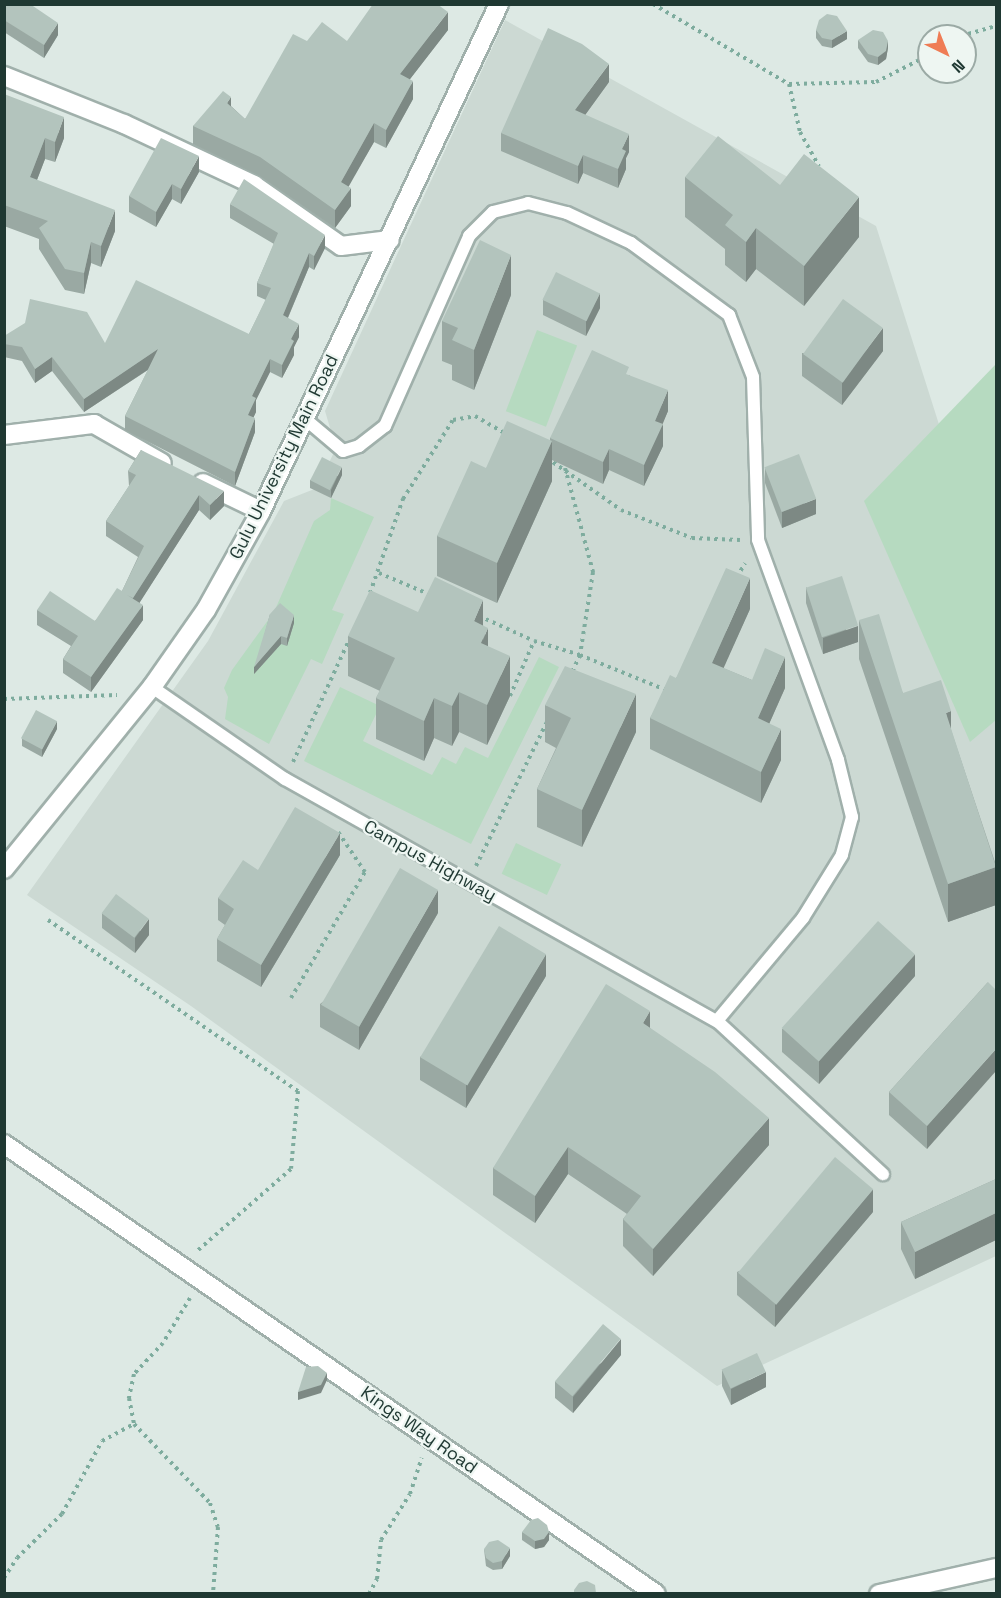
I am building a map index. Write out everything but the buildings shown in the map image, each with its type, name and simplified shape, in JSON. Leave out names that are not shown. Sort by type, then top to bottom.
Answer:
[{"type":"street","name":"Gulu University Main Road","points":[[4,870],[152,687],[206,610],[261,511],[499,4]]},
{"type":"street","points":[[4,76],[124,124],[254,185],[341,246],[390,240]]},
{"type":"street","points":[[4,435],[94,424],[120,442],[261,511]]},
{"type":"street","name":"Kings Way Road","points":[[4,1144],[203,1278],[656,1593]]},
{"type":"street","points":[[879,1593],[996,1568]]},
{"type":"lane","points":[[304,418],[344,451],[358,446],[385,426],[469,236],[493,212],[528,203],[567,213],[631,243],[729,315],[753,377],[758,540],[838,760],[852,817],[842,855],[803,918],[717,1021]]},
{"type":"lane","name":"Campus Highway","points":[[152,687],[285,779],[717,1021],[883,1174]]},
{"type":"path","points":[[653,4],[789,84],[876,82],[917,61]]},
{"type":"path","points":[[977,31],[996,26]]},
{"type":"path","points":[[789,84],[800,132],[819,166]]},
{"type":"path","points":[[369,595],[379,573],[403,499],[453,420],[475,416],[515,439]]},
{"type":"path","points":[[545,457],[565,468],[621,510],[692,538],[758,540],[735,581]]},
{"type":"path","points":[[565,468],[593,572],[580,655],[570,676]]},
{"type":"path","points":[[379,573],[440,599]]},
{"type":"path","points":[[470,612],[534,641],[580,655],[673,692]]},
{"type":"path","points":[[285,779],[354,628]]},
{"type":"path","points":[[510,696],[534,641]]},
{"type":"path","points":[[4,699],[108,697],[152,687]]},
{"type":"path","points":[[468,882],[549,717]]},
{"type":"path","points":[[291,998],[365,872],[312,794]]},
{"type":"path","points":[[48,920],[298,1091],[291,1169],[182,1266]]},
{"type":"path","points":[[203,1278],[163,1343],[134,1374],[129,1398],[134,1424],[210,1503],[218,1527],[213,1593]]},
{"type":"path","points":[[4,1578],[17,1558],[62,1514],[102,1441],[134,1424]]},
{"type":"path","points":[[369,1593],[377,1579],[381,1540],[410,1494],[429,1437]]},
{"type":"shaded area","points":[[505,20],[876,226],[996,604],[996,1256],[717,1386],[191,1006],[27,895],[208,641],[284,501],[317,488],[336,448],[325,411]]},
{"type":"green space","points":[[537,330],[577,345],[546,427],[506,411]]},
{"type":"green space","points":[[996,364],[996,720],[970,742],[864,501]]},
{"type":"green space","points":[[331,498],[374,517],[332,610],[344,614],[322,664],[311,659],[269,744],[225,719],[228,697],[224,688],[232,670],[274,612],[314,521],[330,510]]},
{"type":"green space","points":[[539,657],[559,667],[471,844],[304,761],[340,687],[380,706],[363,741],[432,775],[442,757],[456,764],[465,747],[488,758]]},
{"type":"green space","points":[[516,843],[561,864],[547,895],[502,874]]}]
